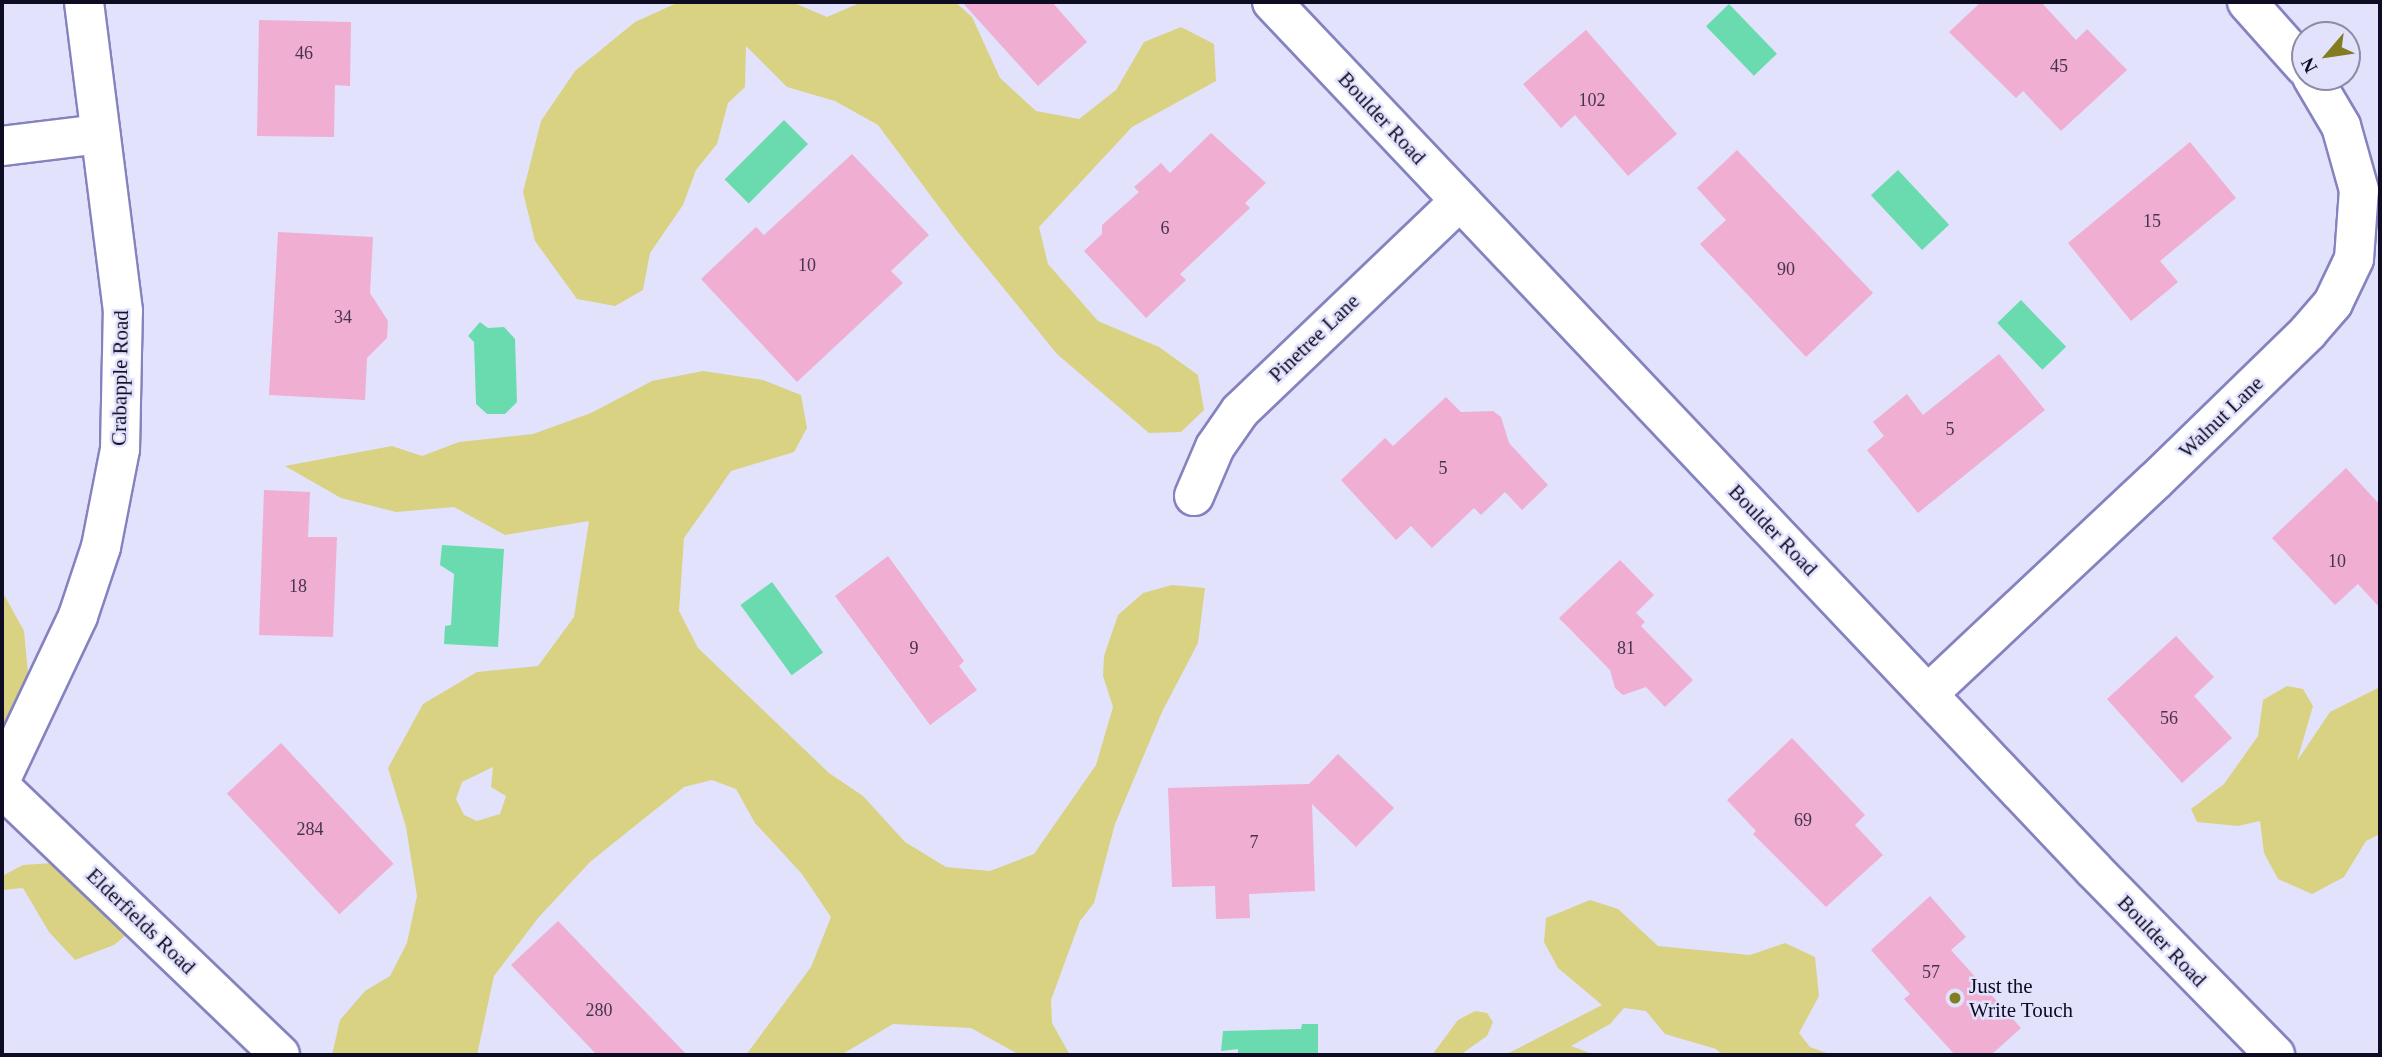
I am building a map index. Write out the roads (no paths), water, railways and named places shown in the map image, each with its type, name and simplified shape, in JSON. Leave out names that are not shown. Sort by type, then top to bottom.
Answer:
[{"type":"street","name":"Crabapple Road","points":[[2,777],[78,616],[102,547],[120,449],[123,311],[84,2]]},
{"type":"street","name":"Boulder Road","points":[[1272,2],[2275,1055]]},
{"type":"street","points":[[2248,2],[2291,51]]},
{"type":"street","name":"Walnut Lane","points":[[1928,693],[2184,453],[2333,303],[2354,260],[2359,190],[2341,126],[2320,91]]},
{"type":"street","points":[[2,146],[100,134]]},
{"type":"street","name":"Pinetree Lane","points":[[1194,496],[1215,447],[1240,411],[1460,201]]},
{"type":"street","name":"Elderfields Road","points":[[2,788],[280,1055]]},
{"type":"place","name":"Just the Write Touch","points":[[1955,998]]}]
